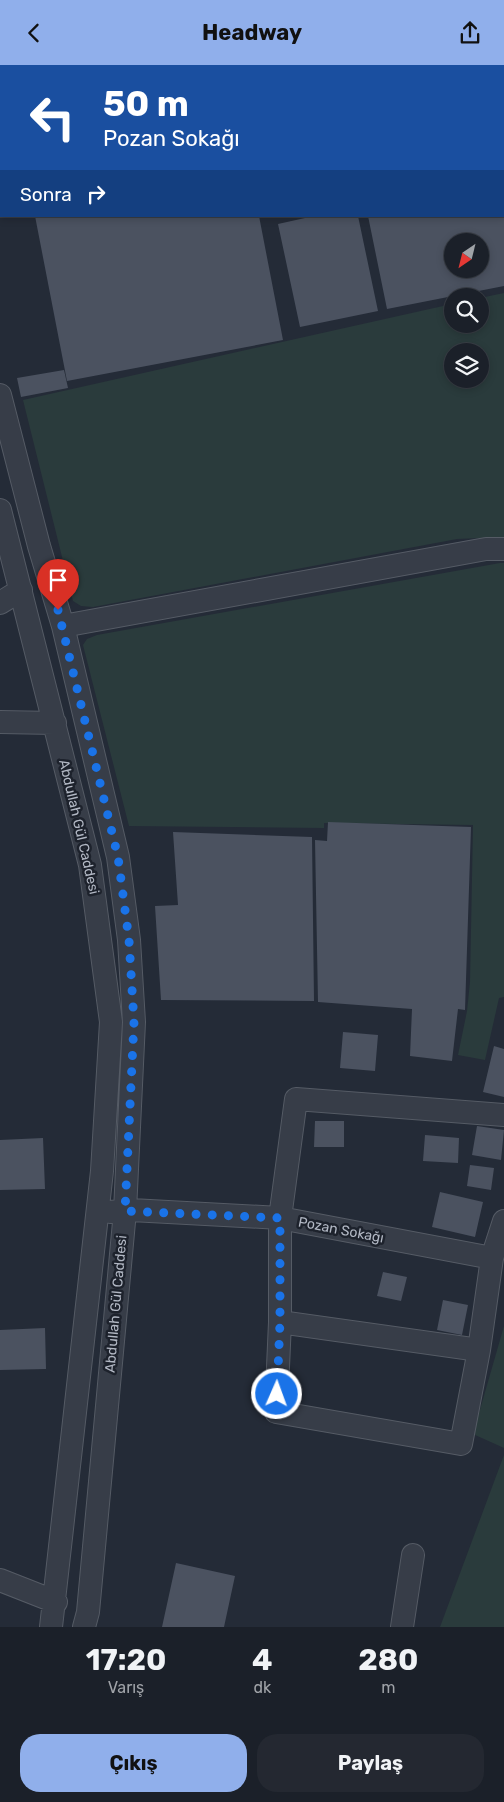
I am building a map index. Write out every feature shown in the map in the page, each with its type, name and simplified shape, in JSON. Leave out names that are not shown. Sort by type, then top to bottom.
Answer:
[{"type":"street","name":"Abdullah Gül Caddesi","points":[[0,395],[39,546],[63,626],[118,857],[129,940],[134,1022],[125,1211],[88,1612],[84,1627]]},
{"type":"street","name":"Abdullah Gül Caddesi","points":[[0,510],[6,557],[22,590],[90,865],[111,1022],[98,1213],[56,1602],[51,1627]]},
{"type":"street","points":[[6,557],[39,546]]},
{"type":"street","points":[[63,626],[486,549],[504,549]]},
{"type":"street","points":[[0,603],[22,590]]},
{"type":"street","points":[[0,722],[55,723]]},
{"type":"street","points":[[504,1115],[296,1099],[280,1218],[280,1322],[276,1412],[461,1444],[479,1350],[492,1258],[504,1221]]},
{"type":"street","name":"Pozan Sokağı","points":[[98,1213],[125,1211],[280,1218],[492,1258]]},
{"type":"street","points":[[280,1322],[479,1350]]},
{"type":"street","points":[[402,1627],[413,1555]]},
{"type":"street","points":[[0,1580],[56,1602]]},
{"type":"shaded area","points":[[504,293],[504,537],[457,539],[93,607],[81,606],[73,601],[23,400],[444,306],[444,333],[489,333],[489,296]]},
{"type":"shaded area","points":[[504,563],[504,997],[499,998],[485,1060],[458,1055],[467,1011],[470,982],[473,825],[324,823],[324,828],[129,826],[83,645],[87,639],[97,635]]},
{"type":"shaded area","points":[[504,1326],[504,1448],[473,1434]]},
{"type":"shaded area","points":[[504,1455],[504,1627],[440,1627]]},
{"type":"building","points":[[35,217],[259,217],[283,340],[67,381]]},
{"type":"building","points":[[310,217],[358,217],[378,311],[300,327],[278,224]]},
{"type":"building","points":[[368,217],[504,217],[504,286],[489,289],[444,288],[444,298],[387,309]]},
{"type":"building","points":[[64,370],[68,388],[21,397],[17,378]]},
{"type":"building","points":[[328,822],[471,827],[465,1010],[458,1009],[452,1061],[410,1056],[412,1009],[318,1002],[315,840],[327,841]]},
{"type":"building","points":[[173,832],[312,837],[314,1001],[161,1000],[155,906],[178,905]]},
{"type":"building","points":[[343,1032],[378,1035],[375,1071],[340,1068]]},
{"type":"building","points":[[494,1046],[504,1049],[504,1097],[483,1092]]},
{"type":"building","points":[[315,1121],[344,1121],[344,1147],[314,1147]]},
{"type":"building","points":[[477,1126],[504,1130],[501,1160],[472,1155]]},
{"type":"building","points":[[425,1135],[459,1138],[458,1163],[423,1161]]},
{"type":"building","points":[[43,1138],[45,1189],[0,1190],[0,1140]]},
{"type":"building","points":[[470,1165],[494,1168],[491,1190],[467,1186]]},
{"type":"building","points":[[440,1192],[483,1202],[475,1237],[432,1227]]},
{"type":"building","points":[[383,1272],[407,1277],[401,1301],[377,1296]]},
{"type":"building","points":[[443,1300],[468,1305],[462,1335],[437,1330]]},
{"type":"building","points":[[45,1328],[46,1369],[0,1370],[0,1330]]},
{"type":"building","points":[[176,1563],[235,1576],[224,1627],[162,1627]]},
{"type":"route","points":[[58,610],[118,857],[129,940],[134,1022],[125,1211],[280,1218],[280,1322],[277,1394]]}]
